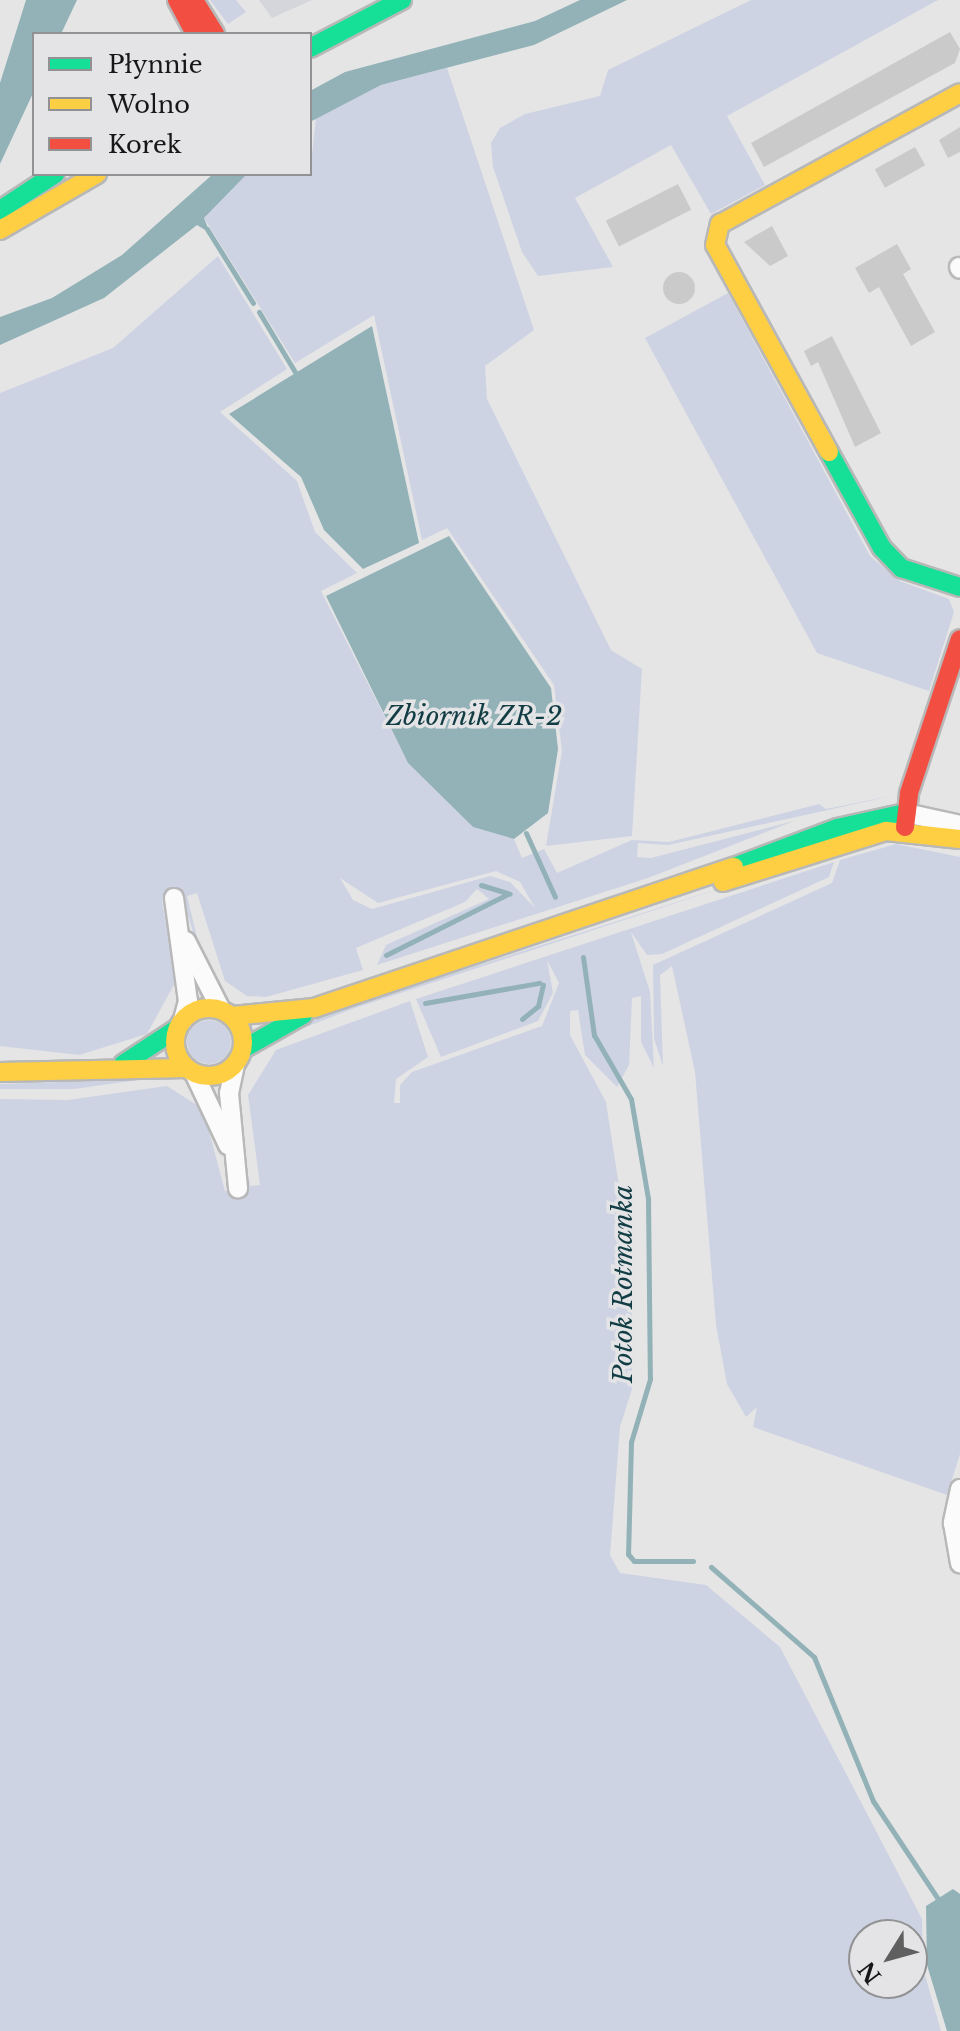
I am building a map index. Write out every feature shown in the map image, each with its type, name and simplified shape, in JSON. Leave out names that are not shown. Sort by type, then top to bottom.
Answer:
[{"type":"main road","points":[[177,0],[194,32]]},
{"type":"main road","points":[[194,0],[214,32]]},
{"type":"main road","points":[[308,32],[396,2]]},
{"type":"main road","points":[[312,47],[396,2]]},
{"type":"main road","points":[[960,93],[720,224],[715,245],[882,548],[901,568],[960,587]]},
{"type":"main road","points":[[0,210],[52,176]]},
{"type":"main road","points":[[0,230],[94,176]]},
{"type":"main road","points":[[905,822],[960,639]]},
{"type":"main road","points":[[112,1070],[197,1010],[226,1013],[314,1008],[669,892],[905,822],[960,839]]},
{"type":"main road","points":[[0,1072],[190,1070],[220,1075],[239,1057],[314,1008]]},
{"type":"main road","points":[[226,1013],[239,1057]]},
{"type":"main road","points":[[180,1024],[177,1053],[190,1070]]},
{"type":"street","points":[[905,822],[960,825]]},
{"type":"street","points":[[174,898],[183,935],[188,1005],[180,1024]]},
{"type":"street","points":[[183,935],[226,1013]]},
{"type":"street","points":[[230,1151],[239,1057]]},
{"type":"street","points":[[190,1070],[230,1151],[238,1189]]},
{"type":"street","points":[[960,1489],[953,1523],[960,1563]]},
{"type":"shaded area","points":[[210,0],[236,0],[246,12],[228,24]]},
{"type":"shaded area","points":[[259,0],[312,0],[272,18]]},
{"type":"shaded area","points":[[751,0],[938,0],[727,116],[765,185],[711,214],[671,145],[575,198],[613,267],[538,276],[522,252],[493,167],[491,143],[500,128],[525,114],[600,96],[608,70]]},
{"type":"shaded area","points":[[447,68],[534,330],[485,366],[487,399],[611,650],[642,669],[632,836],[546,846],[562,751],[554,685],[447,528],[422,540],[374,315],[295,363],[204,218],[245,176],[312,176],[316,118],[381,85]]},
{"type":"shaded area","points":[[218,256],[287,369],[220,412],[297,481],[315,532],[357,573],[321,591],[408,763],[473,827],[514,839],[522,858],[544,849],[557,873],[632,840],[669,842],[819,804],[826,809],[896,795],[668,845],[638,843],[637,857],[651,858],[794,821],[648,878],[377,965],[386,945],[489,899],[477,889],[465,902],[356,948],[363,970],[266,997],[247,996],[225,981],[197,893],[187,896],[206,974],[182,896],[162,901],[176,981],[147,1034],[79,1055],[0,1046],[0,393],[113,348]],"holes":[[[496,871],[520,882],[535,908],[510,882],[490,876],[372,909],[353,900],[340,878],[378,903]]]},
{"type":"shaded area","points":[[728,293],[870,556],[900,581],[949,599],[954,612],[929,691],[817,653],[645,338]]},
{"type":"shaded area","points":[[896,844],[960,857],[960,1454],[947,1495],[753,1427],[757,1407],[746,1417],[727,1384],[716,1325],[695,1072],[672,966],[660,975],[663,1066],[654,1039],[653,965],[832,883],[840,860]]},
{"type":"shaded area","points":[[834,862],[829,877],[662,954],[647,955],[631,932],[650,992],[654,1068],[641,1042],[641,996],[632,998],[629,1065],[617,1087],[585,1055],[578,1010],[570,1011],[570,1035],[606,1102],[632,1270],[632,1389],[620,1427],[610,1555],[620,1573],[706,1585],[780,1647],[922,1919],[848,1919],[848,1999],[928,1999],[928,1986],[941,2031],[0,2031],[0,1099],[68,1100],[167,1086],[203,1109],[225,1191],[246,1188],[241,1130],[250,1186],[260,1185],[248,1095],[276,1050],[410,1001],[428,1057],[396,1079],[394,1103],[400,1103],[400,1085],[412,1072],[542,1026],[559,983],[547,960],[553,993],[538,1021],[441,1057],[416,999]]},
{"type":"shaded area","points":[[734,884],[352,1009],[283,1036],[322,1015]]},
{"type":"shaded area","points":[[209,1020],[224,1027],[231,1042],[224,1057],[209,1064],[194,1057],[187,1042],[194,1027]]},
{"type":"shaded area","points":[[145,1079],[74,1089],[0,1089],[0,1084]]},
{"type":"water","points":[[26,0],[77,0],[62,32],[32,32],[32,95],[0,164],[0,83]]},
{"type":"water","points":[[580,0],[627,0],[534,45],[381,85],[312,121],[312,90],[345,72],[535,21]]},
{"type":"water","points":[[211,176],[245,176],[204,218],[210,233],[197,225],[104,298],[0,345],[0,317],[52,298],[122,255]]},
{"type":"water","points":[[372,326],[419,543],[363,569],[324,530],[301,477],[229,414]]},
{"type":"water","name":"Zbiornik ZR-2","points":[[449,536],[551,688],[558,749],[548,813],[514,839],[473,827],[408,763],[326,596]]},
{"type":"water","points":[[953,1889],[960,1894],[960,2031],[947,2031],[928,1968],[926,1906]]},
{"type":"building","points":[[950,32],[960,49],[955,63],[764,167],[751,143]]},
{"type":"building","points":[[960,127],[960,152],[948,158],[939,140]]},
{"type":"building","points":[[915,147],[925,165],[885,188],[875,169]]},
{"type":"building","points":[[678,184],[691,210],[619,247],[606,221]]},
{"type":"building","points":[[772,226],[788,256],[770,266],[744,242]]},
{"type":"building","points":[[897,244],[911,269],[903,274],[935,332],[911,346],[879,287],[869,293],[855,268]]},
{"type":"building","points":[[679,272],[691,276],[695,288],[691,300],[679,304],[667,300],[663,288],[667,276]]},
{"type":"building","points":[[832,336],[881,433],[855,447],[818,362],[811,366],[804,351]]},
{"type":"waterway","name":"Potok Rotmanka","points":[[207,229],[253,303]]},
{"type":"waterway","name":"Potok Rotmanka","points":[[259,312],[295,372]]},
{"type":"waterway","name":"Potok Rotmanka","points":[[526,833],[555,897]]},
{"type":"waterway","points":[[481,885],[510,894]]},
{"type":"waterway","points":[[386,955],[506,895]]},
{"type":"waterway","name":"Potok Rotmanka","points":[[583,957],[594,1035],[631,1099],[648,1198],[650,1379],[631,1442],[628,1554],[634,1561],[693,1561]]},
{"type":"waterway","points":[[425,1003],[539,983]]},
{"type":"waterway","points":[[522,1019],[538,1006],[543,985]]},
{"type":"waterway","name":"Potok Rotmanka","points":[[711,1567],[814,1657],[873,1801],[940,1902]]},
{"type":"traffic: fast","points":[[312,47],[402,0]]},
{"type":"traffic: fast","points":[[0,210],[52,176]]},
{"type":"traffic: fast","points":[[829,452],[882,548],[901,568],[960,587]]},
{"type":"traffic: fast","points":[[734,867],[837,828],[906,813]]},
{"type":"traffic: fast","points":[[243,1049],[303,1015]]},
{"type":"traffic: fast","points":[[123,1064],[178,1028]]},
{"type":"traffic: slow","points":[[829,452],[715,245],[720,224],[960,93]]},
{"type":"traffic: slow","points":[[0,230],[94,176]]},
{"type":"traffic: slow","points":[[723,882],[886,831],[960,839]]},
{"type":"traffic: slow","points":[[232,1016],[314,1008],[734,867]]},
{"type":"traffic: slow","points":[[209,1008],[233,1018],[243,1042],[233,1066],[209,1076],[185,1066],[175,1042],[185,1018],[209,1008]]},
{"type":"traffic: slow","points":[[0,1072],[187,1068]]},
{"type":"traffic: jam","points":[[177,0],[194,32]]},
{"type":"traffic: jam","points":[[194,0],[214,32]]},
{"type":"traffic: jam","points":[[905,827],[909,793],[960,639]]}]
